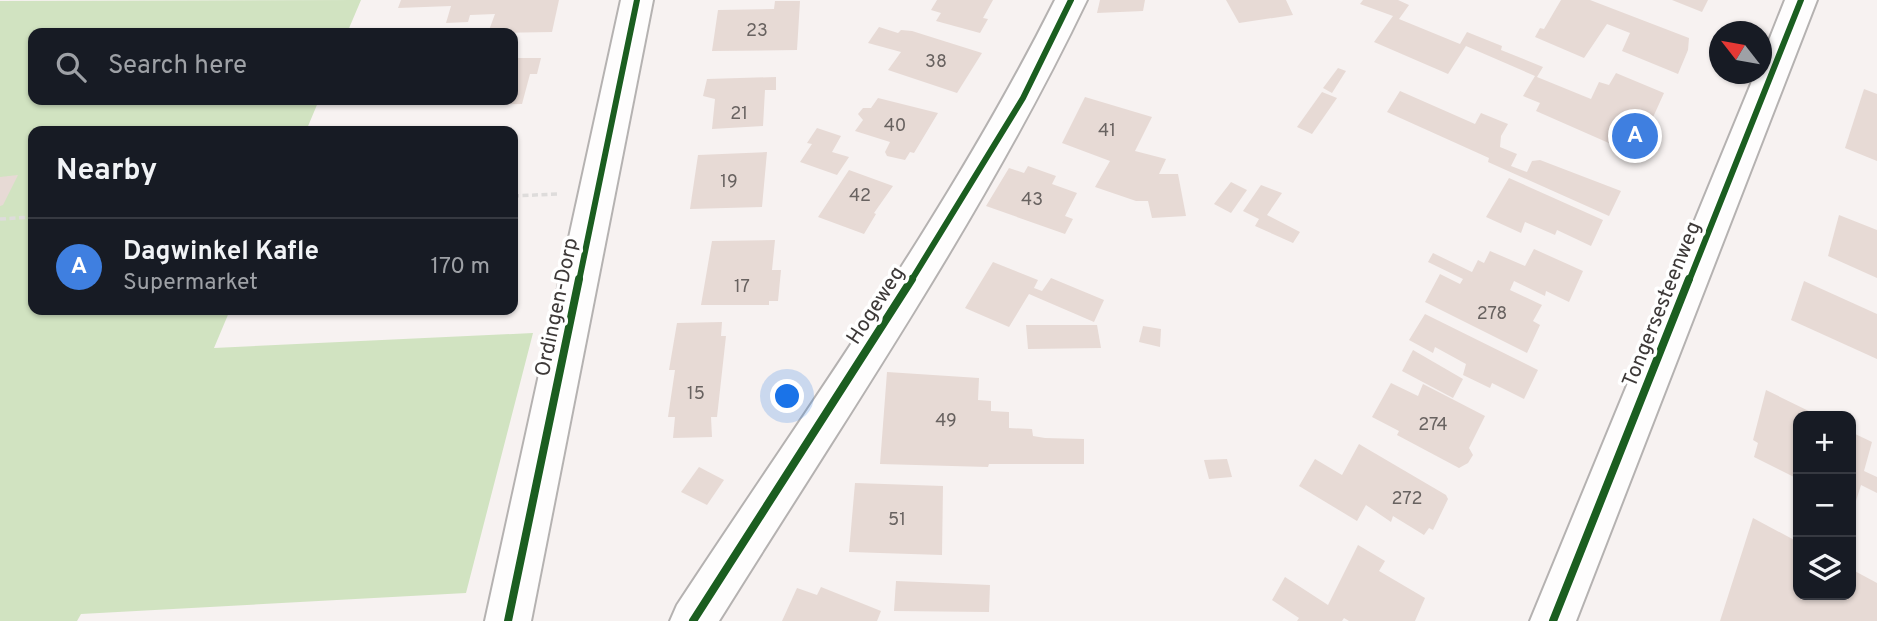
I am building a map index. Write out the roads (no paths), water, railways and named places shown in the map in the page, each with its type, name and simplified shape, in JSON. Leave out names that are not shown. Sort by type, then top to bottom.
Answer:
[{"type":"main road","name":"Ordingen-Dorp","points":[[508,621],[637,0]]},
{"type":"main road","name":"Hogeweg","points":[[693,621],[948,223],[1023,98],[1071,0]]},
{"type":"main road","name":"Tongersesteenweg","points":[[1553,621],[1801,0]]},
{"type":"place","name":"Dagwinkel Kafle","points":[[1635,136]]}]
